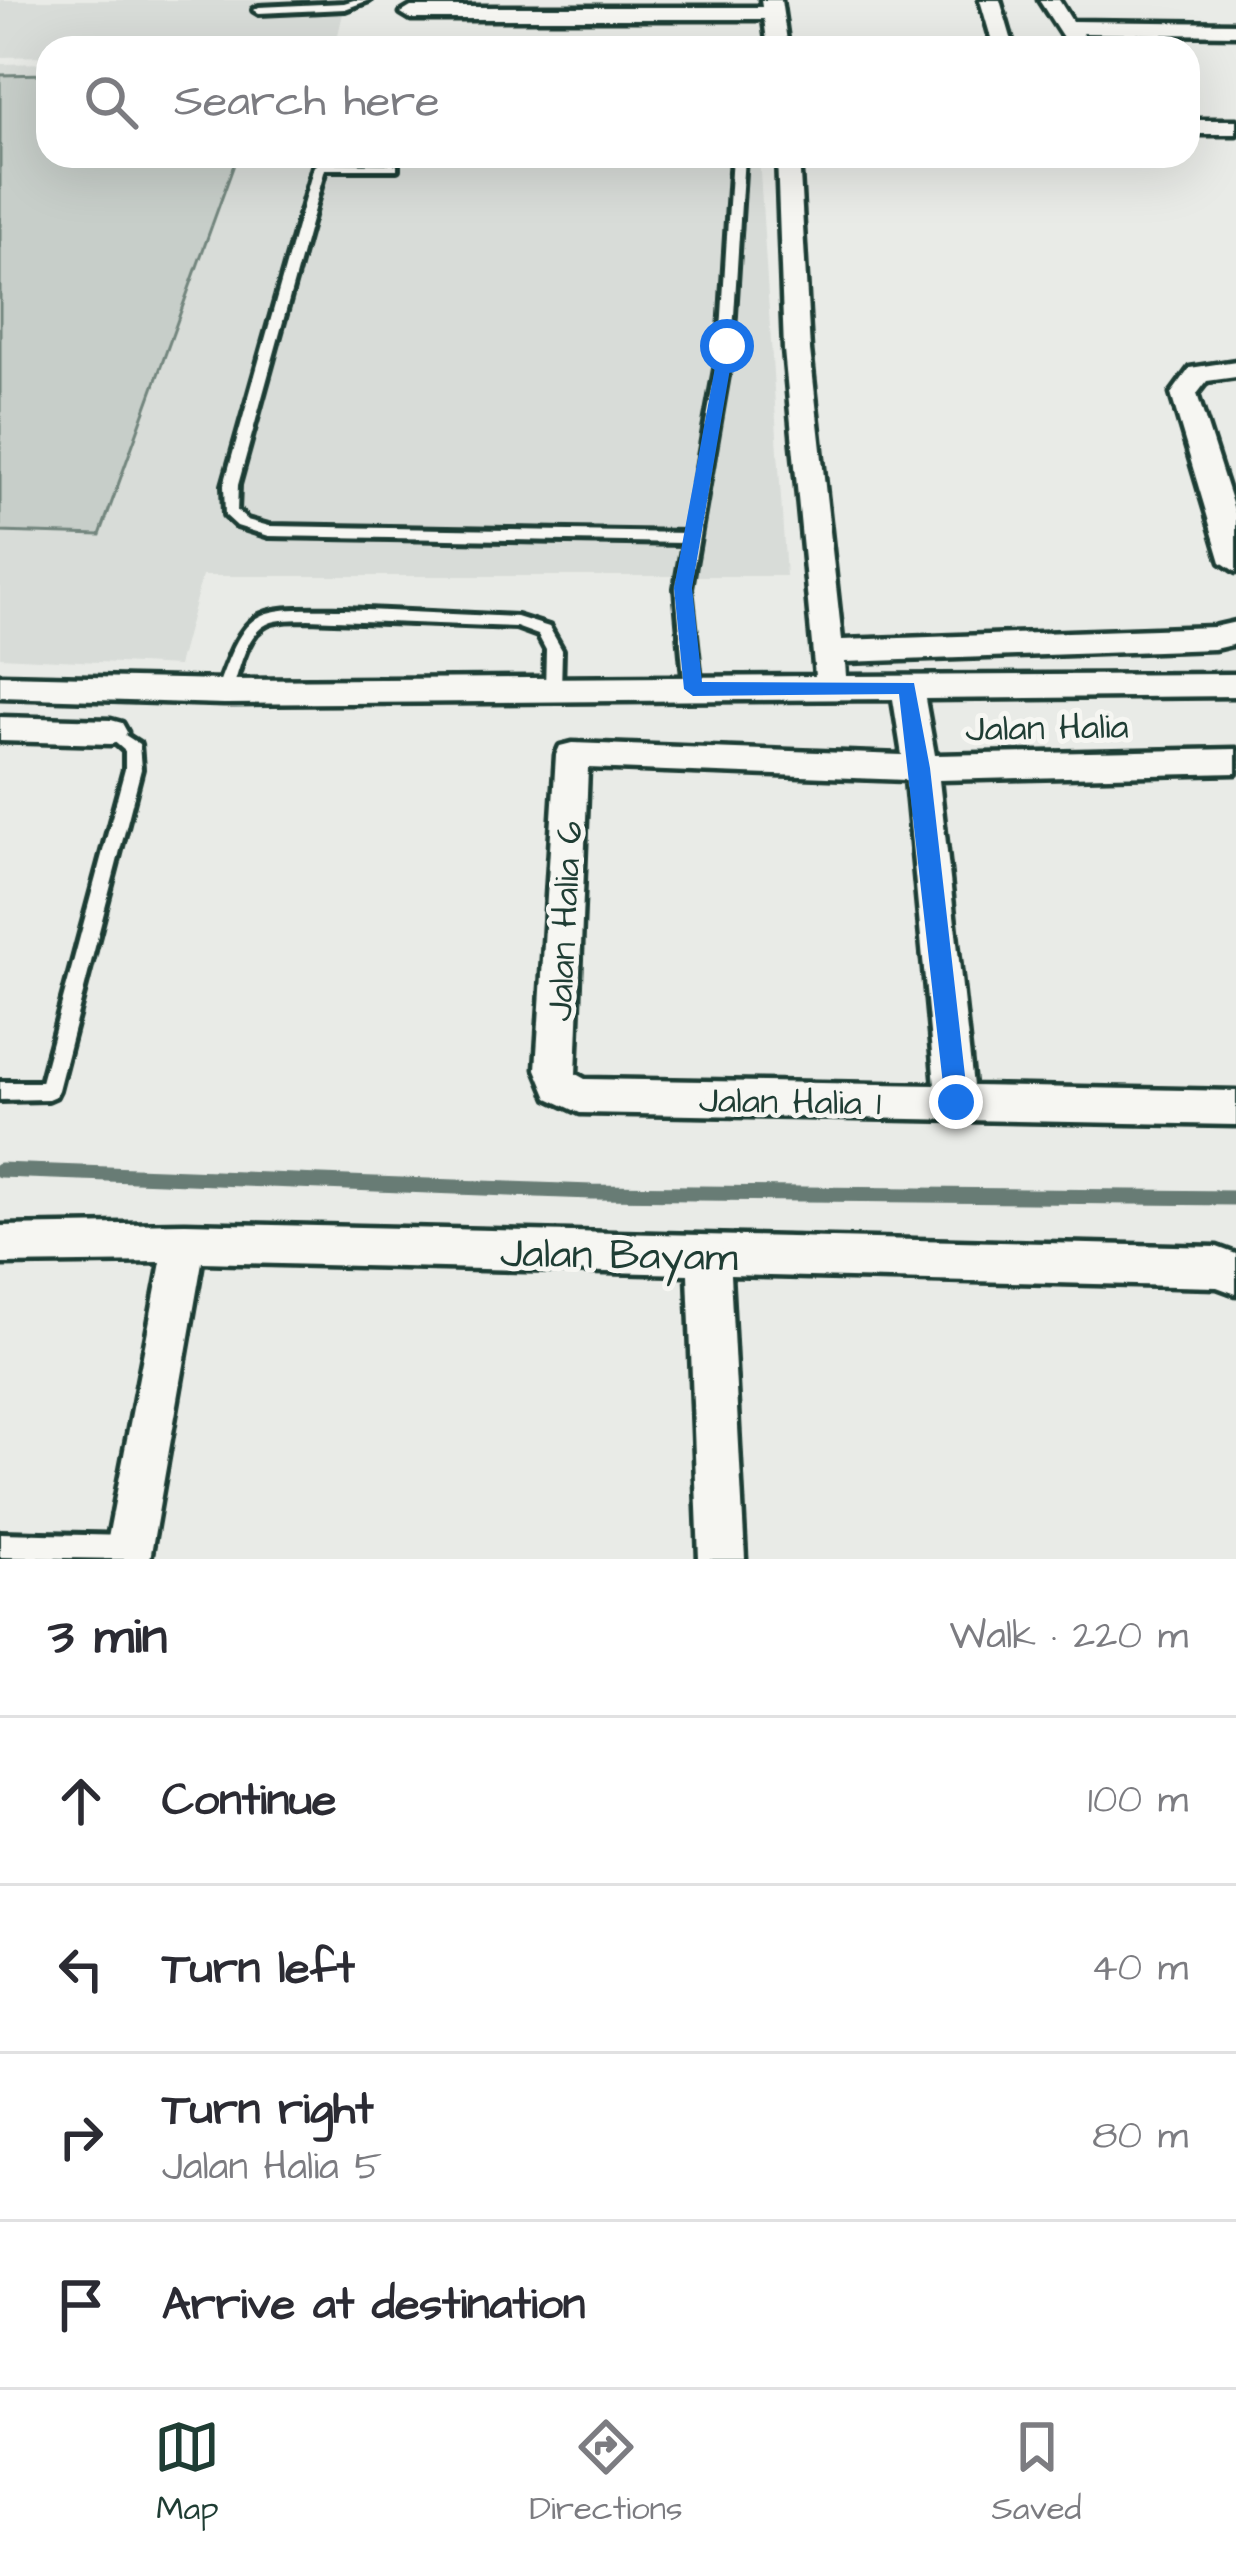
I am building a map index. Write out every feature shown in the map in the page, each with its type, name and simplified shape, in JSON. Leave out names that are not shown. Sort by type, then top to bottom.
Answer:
[{"type":"street","points":[[990,0],[1000,36]]},
{"type":"street","points":[[1049,0],[1055,16],[1075,36]]},
{"type":"street","points":[[1104,0],[1114,28]]},
{"type":"street","points":[[411,13],[772,6],[776,36]]},
{"type":"street","points":[[1071,27],[1236,29]]},
{"type":"street","points":[[1200,127],[1236,127]]},
{"type":"street","points":[[789,168],[797,350],[832,688]]},
{"type":"street","points":[[1236,369],[1199,374],[1184,394],[1224,488],[1236,562]]},
{"type":"street","points":[[825,652],[1214,638],[1236,633]]},
{"type":"street","points":[[0,686],[224,692],[1236,685]]},
{"type":"street","points":[[908,688],[921,768],[956,1102]]},
{"type":"street","points":[[0,729],[111,732]]},
{"type":"street","name":"Jalan Halia","points":[[572,755],[921,768],[1236,761]]},
{"type":"street","name":"Jalan Halia 6","points":[[562,1085],[555,1069],[572,755]]},
{"type":"street","name":"Jalan Halia 1","points":[[562,1085],[580,1096],[1236,1108]]},
{"type":"street","points":[[128,1553],[184,1242]]},
{"type":"street","name":"Jalan Bayam","points":[[0,1245],[184,1242],[1217,1267],[1236,1274]]},
{"type":"street","points":[[708,1255],[722,1559]]},
{"type":"lane","points":[[259,10],[345,6],[364,0]]},
{"type":"lane","points":[[319,168],[230,485],[230,512],[242,523],[268,531],[693,538]]},
{"type":"lane","points":[[693,689],[683,588],[727,346],[737,168]]},
{"type":"lane","points":[[224,692],[247,636],[263,619],[300,615],[517,622],[544,631],[554,650],[553,690]]},
{"type":"lane","points":[[0,1091],[48,1090],[133,769],[133,748],[111,732]]},
{"type":"lane","points":[[0,1545],[128,1553]]},
{"type":"shaded area","points":[[0,0],[346,0],[338,36],[36,36],[36,56],[0,57]]},
{"type":"shaded area","points":[[36,63],[36,168],[760,168],[786,576],[202,576],[178,666],[0,657],[0,64]]},
{"type":"shaded area","points":[[36,74],[36,168],[233,168],[100,535],[0,532],[0,75]]},
{"type":"waterway","points":[[0,1170],[592,1192],[1236,1198]]},
{"type":"route","points":[[727,346],[683,588],[693,689],[908,688],[921,768],[956,1102]]}]
